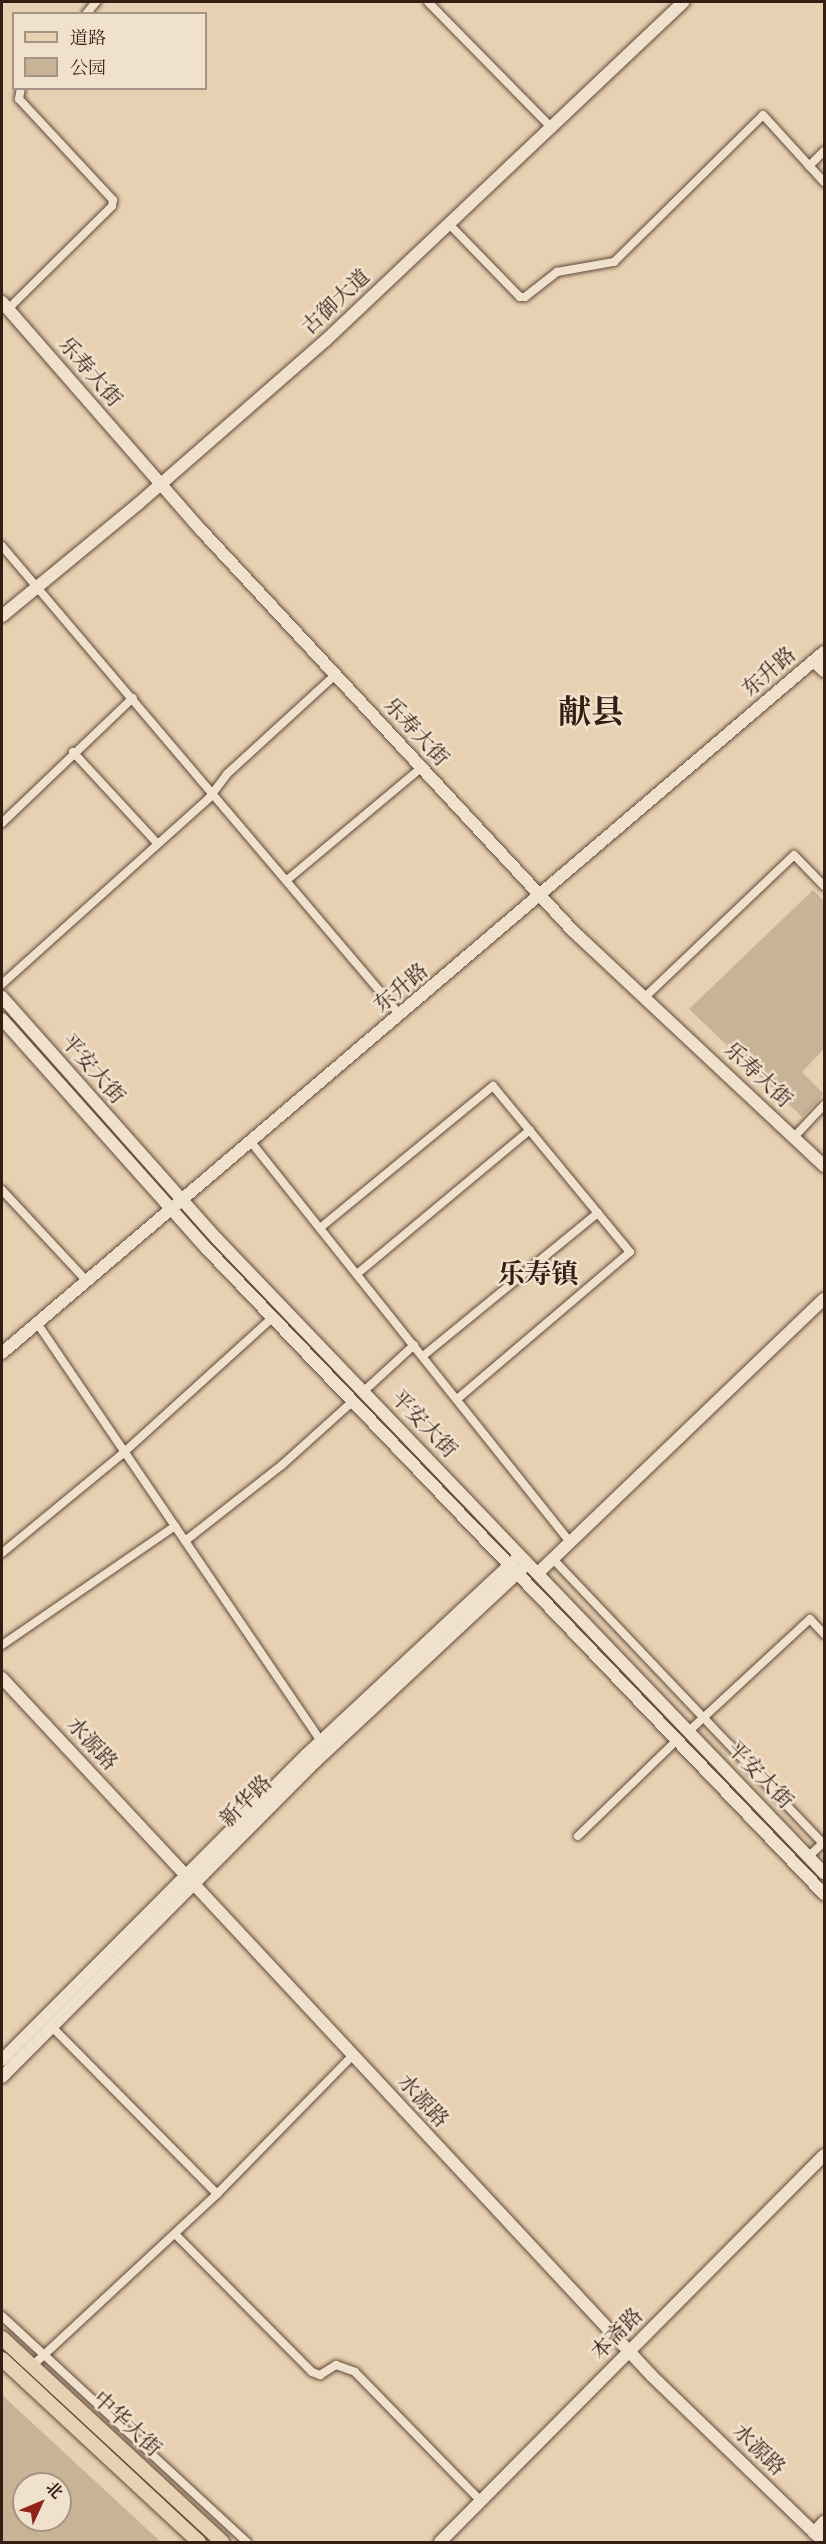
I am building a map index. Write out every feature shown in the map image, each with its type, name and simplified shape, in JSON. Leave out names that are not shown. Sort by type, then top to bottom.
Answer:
[{"type":"main road","name":"古御大道","points":[[2,616],[161,484],[326,340],[684,2]]},
{"type":"main road","name":"乐寿大街","points":[[4,306],[161,484],[541,897],[644,998],[825,1166]]},
{"type":"main road","name":"东升路","points":[[2,1353],[541,897],[825,652]]},
{"type":"main road","points":[[814,661],[825,671]]},
{"type":"main road","name":"平安大街","points":[[2,997],[182,1200],[825,1873]]},
{"type":"main road","name":"平安大街","points":[[2,1019],[171,1209],[825,1894]]},
{"type":"main road","points":[[538,1573],[825,1299]]},
{"type":"main road","name":"新华路","points":[[2,2060],[524,1559]]},
{"type":"main road","name":"新华路","points":[[2,2077],[321,1741],[514,1569]]},
{"type":"main road","name":"水源路","points":[[2,1678],[629,2352],[824,2542]]},
{"type":"main road","name":"本斋路","points":[[440,2542],[825,2155]]},
{"type":"main road","name":"中华大街","points":[[2,2338],[222,2542]]},
{"type":"main road","name":"中华大街","points":[[2,2359],[199,2542]]},
{"type":"main road","points":[[814,2533],[825,2522]]},
{"type":"street","points":[[428,2],[551,127]]},
{"type":"street","points":[[4,306],[112,206],[113,200],[19,99],[21,90]]},
{"type":"street","points":[[449,224],[520,297],[525,297],[564,270],[614,262],[763,115],[825,182]]},
{"type":"street","points":[[809,166],[825,152]]},
{"type":"street","points":[[2,546],[213,792],[400,1016]]},
{"type":"street","points":[[2,984],[213,792],[227,774],[335,675]]},
{"type":"street","points":[[2,823],[133,698]]},
{"type":"street","points":[[74,752],[158,843]]},
{"type":"street","points":[[287,880],[421,768]]},
{"type":"street","points":[[644,998],[794,855],[825,886]]},
{"type":"street","points":[[320,1228],[493,1086],[630,1252],[457,1399]]},
{"type":"street","points":[[794,1137],[825,1105]]},
{"type":"street","points":[[357,1274],[530,1130]]},
{"type":"street","points":[[251,1142],[570,1542]]},
{"type":"street","points":[[2,1190],[87,1281]]},
{"type":"street","points":[[423,1356],[598,1213]]},
{"type":"street","points":[[2,1552],[125,1451],[273,1317]]},
{"type":"street","points":[[38,1323],[321,1741]]},
{"type":"street","points":[[364,1392],[414,1345]]},
{"type":"street","points":[[185,1541],[282,1465],[353,1401]]},
{"type":"street","points":[[2,1645],[176,1526]]},
{"type":"street","points":[[553,1559],[824,1843],[809,1856]]},
{"type":"street","points":[[689,1731],[810,1619],[825,1634]]},
{"type":"street","points":[[578,1836],[677,1740]]},
{"type":"street","points":[[51,2026],[217,2194]]},
{"type":"street","points":[[32,2366],[217,2194],[352,2056]]},
{"type":"street","points":[[175,2234],[312,2372],[320,2375],[336,2365],[355,2372],[481,2501]]},
{"type":"street","points":[[2,2316],[247,2542]]},
{"type":"green space","points":[[813,890],[824,901],[824,1049],[802,1072],[824,1094],[802,1117],[689,1009]]},
{"type":"green space","points":[[2,2395],[161,2542],[2,2542]]},
{"type":"district","name":"献县","points":[[591,716]]},
{"type":"district","name":"乐寿镇","points":[[538,1277]]}]
